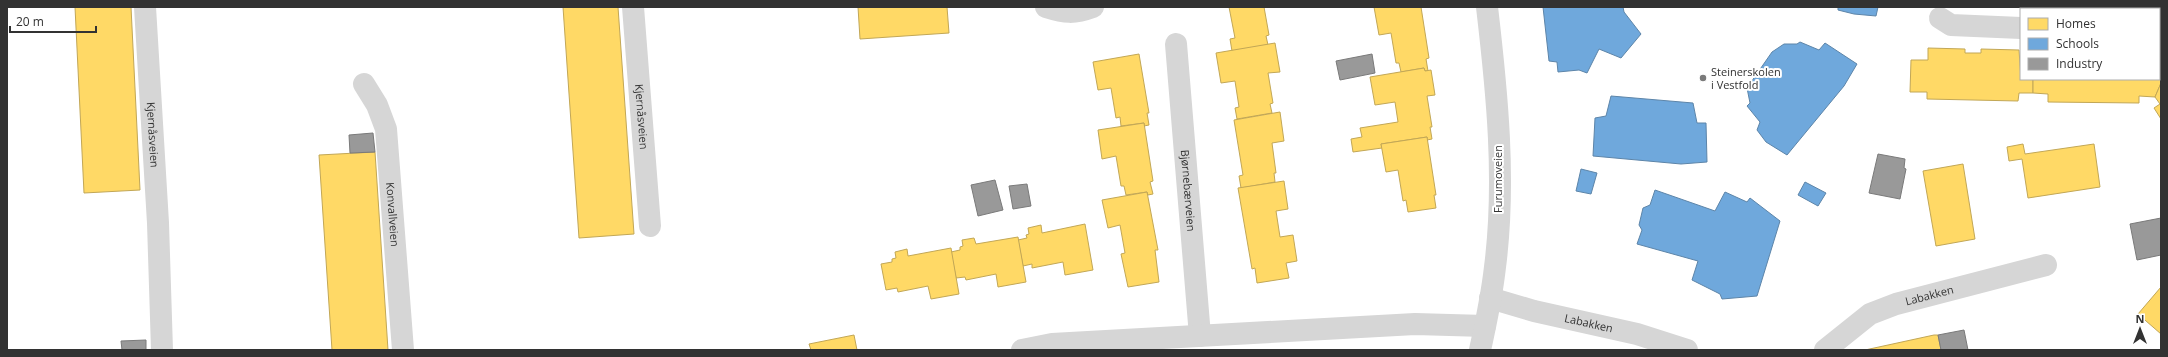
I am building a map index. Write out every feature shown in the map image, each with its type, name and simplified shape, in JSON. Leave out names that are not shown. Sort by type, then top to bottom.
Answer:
[{"type":"street","name":"Kjernåsveien","points":[[145,7],[160,264],[162,350]]},
{"type":"street","name":"Kjernåsveien","points":[[633,7],[650,226]]},
{"type":"street","points":[[1046,7],[1064,13],[1080,12],[1093,7]]},
{"type":"street","name":"Furumoveien","points":[[1480,350],[1490,298],[1498,233],[1500,170],[1492,54],[1487,7]]},
{"type":"street","points":[[1940,18],[1951,25],[2020,28]]},
{"type":"street","name":"Bjørnebærveien","points":[[1176,44],[1200,336]]},
{"type":"street","name":"Konvallveien","points":[[364,84],[377,105],[386,129],[403,350]]},
{"type":"street","name":"Labakken","points":[[1825,350],[1870,314],[1896,304],[2046,265]]},
{"type":"street","name":"Labakken","points":[[1490,298],[1534,311],[1637,334],[1687,350]]},
{"type":"street","points":[[1022,350],[1052,344],[1415,324],[1485,326]]},
{"type":"building: Homes","points":[[75,7],[131,7],[140,190],[84,193]]},
{"type":"building: Homes","points":[[563,7],[618,7],[634,234],[579,238]]},
{"type":"building: Homes","points":[[858,7],[947,7],[949,33],[860,39]]},
{"type":"building: Homes","points":[[1229,7],[1264,7],[1269,35],[1266,36],[1268,45],[1232,51],[1230,39],[1235,38]]},
{"type":"building: Homes","points":[[1374,7],[1421,7],[1429,58],[1426,59],[1428,71],[1425,71],[1424,68],[1401,72],[1399,63],[1396,63],[1391,33],[1379,35]]},
{"type":"building: Homes","points":[[1275,43],[1280,72],[1268,73],[1273,103],[1270,104],[1272,113],[1237,119],[1235,108],[1239,107],[1235,81],[1221,83],[1216,53]]},
{"type":"building: Homes","points":[[1928,48],[1965,49],[1965,53],[1981,53],[1981,49],[2019,50],[2020,80],[2033,80],[2033,93],[2019,93],[2018,101],[1927,99],[1927,92],[1910,92],[1911,60],[1928,60]]},
{"type":"building: Homes","points":[[1139,54],[1149,113],[1147,113],[1149,125],[1144,126],[1144,123],[1121,126],[1120,117],[1116,118],[1111,88],[1098,90],[1093,62]]},
{"type":"building: Homes","points":[[2161,63],[2161,83],[2155,97],[2139,96],[2139,103],[2048,102],[2048,94],[2033,93],[2033,80],[2160,80]]},
{"type":"building: Homes","points":[[1424,68],[1425,71],[1431,70],[1435,95],[1427,96],[1432,127],[1430,127],[1432,139],[1427,140],[1427,137],[1381,144],[1382,148],[1353,152],[1351,139],[1362,137],[1360,128],[1398,122],[1395,102],[1375,105],[1370,77]]},
{"type":"building: Homes","points":[[2161,83],[2161,119],[2154,108],[2160,104],[2155,97]]},
{"type":"building: Homes","points":[[1280,112],[1284,141],[1272,143],[1276,173],[1274,173],[1275,182],[1241,188],[1239,176],[1243,175],[1234,120]]},
{"type":"building: Homes","points":[[1144,123],[1153,181],[1150,182],[1153,194],[1148,195],[1147,192],[1126,195],[1124,186],[1121,186],[1116,156],[1102,159],[1098,130]]},
{"type":"building: Homes","points":[[1427,137],[1436,195],[1434,195],[1436,208],[1408,212],[1406,200],[1403,201],[1398,170],[1386,172],[1381,144]]},
{"type":"building: Homes","points":[[2023,144],[2025,154],[2094,144],[2100,187],[2028,198],[2022,159],[2009,161],[2007,147]]},
{"type":"building: Homes","points":[[375,152],[388,350],[332,350],[319,155]]},
{"type":"building: Homes","points":[[1963,164],[1975,239],[1936,246],[1923,171]]},
{"type":"building: Homes","points":[[1284,181],[1288,209],[1276,211],[1280,237],[1293,235],[1297,261],[1286,263],[1289,278],[1257,283],[1255,268],[1252,269],[1238,188]]},
{"type":"building: Homes","points":[[1147,192],[1158,250],[1155,250],[1159,282],[1128,287],[1121,254],[1125,253],[1120,225],[1108,228],[1102,200]]},
{"type":"building: Homes","points":[[1085,224],[1093,270],[1065,275],[1063,262],[1032,268],[1032,264],[1023,266],[1018,240],[1027,238],[1026,235],[1029,234],[1028,228],[1041,225],[1042,233]]},
{"type":"building: Homes","points":[[1018,237],[1026,282],[998,287],[996,274],[966,280],[965,277],[956,278],[951,252],[960,250],[960,247],[963,246],[962,240],[974,238],[976,244]]},
{"type":"building: Homes","points":[[951,248],[959,294],[931,299],[928,286],[898,292],[897,288],[886,290],[881,264],[892,262],[892,259],[896,258],[895,252],[907,249],[908,256]]},
{"type":"building: Homes","points":[[2161,287],[2161,334],[2138,314]]},
{"type":"building: Homes","points":[[854,335],[857,350],[811,350],[809,344]]},
{"type":"building: Homes","points":[[1938,335],[1941,350],[1865,350]]},
{"type":"building: Schools","points":[[1543,7],[1623,7],[1624,12],[1641,34],[1621,58],[1599,49],[1587,73],[1579,70],[1558,72],[1557,62],[1549,61]]},
{"type":"building: Schools","points":[[1838,7],[1878,7],[1876,16],[1854,14],[1838,10]]},
{"type":"building: Schools","points":[[1800,42],[1819,50],[1825,43],[1857,64],[1844,86],[1787,155],[1766,142],[1757,130],[1760,122],[1747,106],[1750,103],[1747,88],[1772,52],[1784,44],[1797,44]]},
{"type":"building: Schools","points":[[1611,96],[1693,103],[1697,123],[1706,123],[1707,162],[1681,164],[1593,156],[1595,118],[1606,116]]},
{"type":"building: Schools","points":[[1581,169],[1597,173],[1591,194],[1576,191]]},
{"type":"building: Schools","points":[[1805,182],[1826,193],[1818,206],[1798,195]]},
{"type":"building: Schools","points":[[1655,190],[1715,211],[1725,192],[1747,202],[1750,198],[1780,221],[1757,296],[1722,299],[1720,294],[1692,280],[1698,261],[1637,244],[1642,230],[1639,225],[1643,208],[1650,205]]},
{"type":"building: Industry","points":[[1372,54],[1375,73],[1340,80],[1336,61]]},
{"type":"building: Industry","points":[[373,133],[375,152],[350,153],[349,135]]},
{"type":"building: Industry","points":[[1878,154],[1905,159],[1904,168],[1906,169],[1900,199],[1869,193]]},
{"type":"building: Industry","points":[[995,180],[1003,210],[978,216],[971,185]]},
{"type":"building: Industry","points":[[1027,184],[1031,206],[1013,209],[1009,186]]},
{"type":"building: Industry","points":[[2161,218],[2161,255],[2137,260],[2130,224]]},
{"type":"building: Industry","points":[[1964,330],[1968,350],[1941,350],[1938,335]]},
{"type":"building: Industry","points":[[146,340],[146,350],[122,350],[121,341]]},
{"type":"place","name":"Steinerskolen i Vestfold","points":[[1703,78]]}]
